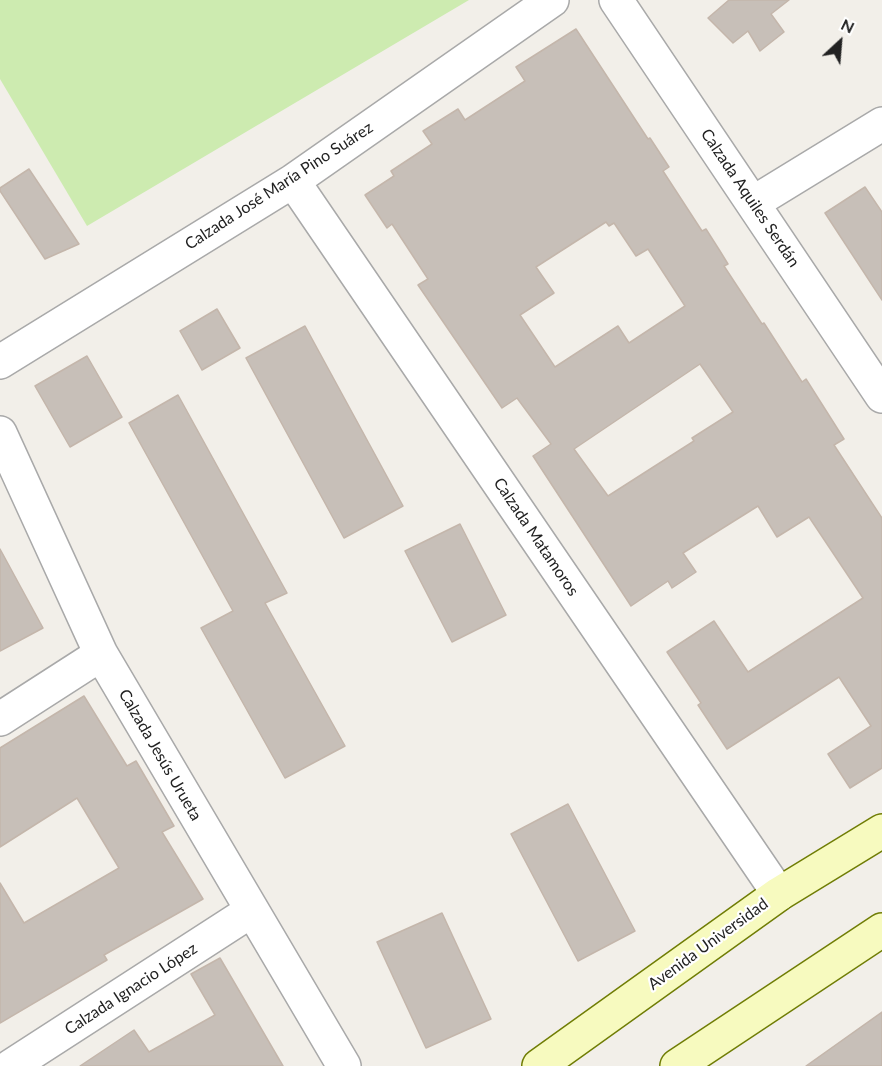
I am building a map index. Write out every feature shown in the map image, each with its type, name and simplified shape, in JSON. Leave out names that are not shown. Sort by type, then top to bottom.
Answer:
[{"type":"main road","name":"Avenida Universidad","points":[[539,1066],[778,894],[882,831]]},
{"type":"main road","points":[[676,1066],[882,930]]},
{"type":"street","name":"Calzada José María Pino Suárez","points":[[0,362],[293,181],[552,0]]},
{"type":"street","name":"Calzada Aquiles Serdán","points":[[616,0],[882,396]]},
{"type":"street","points":[[753,203],[882,124]]},
{"type":"street","name":"Calzada Matamoros","points":[[293,181],[778,894]]},
{"type":"street","name":"Calzada Jesús Urueta","points":[[0,433],[101,654],[344,1066]]},
{"type":"street","points":[[0,719],[101,654]]},
{"type":"street","name":"Calzada Ignacio López","points":[[11,1066],[252,911]]},
{"type":"green space","points":[[0,0],[469,0],[87,226],[0,79]]},
{"type":"building","points":[[729,0],[789,0],[771,14],[784,32],[760,51],[748,31],[733,43],[708,18]]},
{"type":"building","points":[[576,29],[669,167],[663,171],[702,231],[706,229],[728,264],[724,266],[802,382],[806,379],[844,439],[834,445],[882,518],[882,768],[850,788],[828,754],[871,726],[839,677],[727,749],[698,705],[701,703],[667,652],[714,621],[748,672],[863,598],[809,517],[777,537],[758,506],[683,553],[696,572],[672,588],[668,581],[631,606],[533,456],[551,444],[517,398],[502,408],[418,285],[428,279],[392,224],[387,228],[365,195],[394,176],[391,171],[432,144],[423,131],[458,109],[465,120],[525,81],[516,67]],"holes":[[[606,222],[609,226],[614,223],[636,256],[648,249],[685,306],[629,343],[618,326],[555,367],[520,315],[554,293],[536,267]],[[700,364],[733,412],[692,438],[694,441],[608,496],[574,449]]]},
{"type":"building","points":[[29,169],[79,244],[45,259],[0,191],[0,188]]},
{"type":"building","points":[[865,187],[882,212],[882,300],[825,213]]},
{"type":"building","points":[[217,309],[240,348],[202,370],[180,331]]},
{"type":"building","points":[[305,326],[403,506],[344,538],[246,358]]},
{"type":"building","points":[[87,356],[122,417],[70,447],[35,386]]},
{"type":"building","points":[[178,395],[287,593],[265,603],[345,746],[285,778],[201,628],[233,611],[129,423]]},
{"type":"building","points":[[460,524],[506,615],[452,642],[405,551]]},
{"type":"building","points":[[0,549],[43,628],[0,651]]},
{"type":"building","points":[[84,696],[127,766],[136,761],[174,826],[162,832],[203,899],[104,955],[107,960],[0,1023],[0,883],[24,923],[119,868],[77,798],[0,847],[0,748]]},
{"type":"building","points":[[568,804],[635,931],[578,961],[511,834]]},
{"type":"building","points":[[442,913],[491,1019],[426,1048],[377,942]]},
{"type":"building","points":[[220,958],[283,1066],[80,1066],[134,1030],[149,1052],[215,1015],[191,974]]},
{"type":"building","points":[[882,1012],[882,1066],[806,1066]]}]
